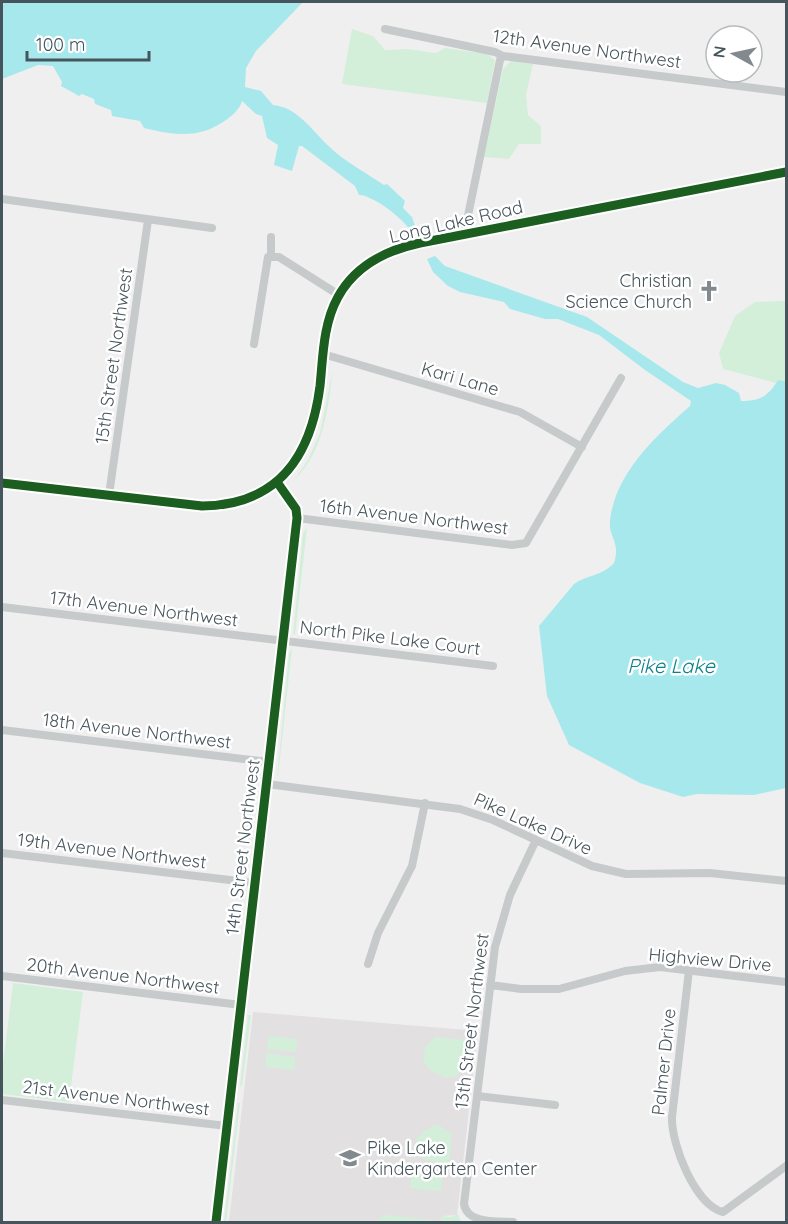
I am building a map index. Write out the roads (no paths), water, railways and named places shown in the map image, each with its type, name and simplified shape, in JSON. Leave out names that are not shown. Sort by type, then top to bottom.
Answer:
[{"type":"street","name":"12th Avenue Northwest","points":[[385,29],[495,52],[503,56],[786,92]]},
{"type":"street","points":[[464,235],[500,60],[503,56]]},
{"type":"street","name":"Long Lake Road","points":[[2,483],[192,505],[218,506],[250,497],[277,482],[296,461],[309,436],[317,406],[327,329],[339,295],[356,275],[379,257],[404,247],[786,172]]},
{"type":"street","points":[[2,199],[212,228]]},
{"type":"street","name":"15th Street Northwest","points":[[109,495],[148,220]]},
{"type":"street","points":[[271,237],[272,256]]},
{"type":"street","points":[[254,344],[266,261],[272,256],[279,257],[339,295]]},
{"type":"street","name":"Kari Lane","points":[[323,354],[520,412],[582,447]]},
{"type":"street","points":[[582,447],[621,378]]},
{"type":"street","name":"16th Avenue Northwest","points":[[297,518],[512,545],[526,543],[582,447]]},
{"type":"street","points":[[277,482],[292,503],[297,518]]},
{"type":"street","name":"14th Street Northwest","points":[[216,1222],[297,518]]},
{"type":"street","name":"17th Avenue Northwest","points":[[2,607],[284,640]]},
{"type":"street","name":"North Pike Lake Court","points":[[284,640],[493,666]]},
{"type":"street","name":"18th Avenue Northwest","points":[[2,730],[269,762]]},
{"type":"street","name":"Pike Lake Drive","points":[[267,784],[425,803],[476,814],[592,866],[626,874],[710,873],[786,881]]},
{"type":"street","points":[[368,964],[378,933],[412,866],[425,803]]},
{"type":"street","name":"13th Street Northwest","points":[[513,1222],[475,1218],[466,1212],[464,1204],[490,986],[501,924],[510,895],[536,840]]},
{"type":"street","name":"19th Avenue Northwest","points":[[2,853],[255,884]]},
{"type":"street","name":"Highview Drive","points":[[490,986],[559,989],[642,968],[689,970],[786,982]]},
{"type":"street","name":"Palmer Drive","points":[[689,970],[673,1106],[673,1135],[688,1175],[711,1207],[723,1212],[786,1166]]},
{"type":"street","name":"20th Avenue Northwest","points":[[2,976],[241,1005]]},
{"type":"street","points":[[477,1096],[555,1105]]},
{"type":"street","name":"21st Avenue Northwest","points":[[2,1100],[227,1126]]},
{"type":"water","points":[[2,2],[303,2],[256,51],[246,68],[245,87],[261,91],[273,105],[299,116],[340,156],[384,185],[387,184],[405,201],[403,208],[412,217],[417,232],[411,232],[396,215],[379,203],[359,195],[355,186],[302,146],[299,146],[292,171],[274,165],[278,145],[267,138],[262,116],[256,114],[242,101],[232,115],[214,127],[195,133],[175,134],[144,128],[140,121],[112,116],[111,110],[95,104],[94,99],[82,94],[79,96],[61,86],[62,82],[53,66],[38,65],[2,79]]},
{"type":"water","name":"Pike Lake","points":[[435,256],[445,266],[587,317],[683,382],[698,388],[716,383],[725,385],[739,393],[741,401],[748,401],[759,399],[771,390],[778,380],[786,381],[786,788],[754,795],[697,794],[683,797],[640,783],[569,745],[547,696],[539,626],[574,584],[605,570],[614,563],[616,550],[610,520],[620,486],[640,456],[690,406],[691,401],[599,335],[558,319],[545,319],[510,309],[504,302],[460,292],[448,286],[433,272],[427,259]]},
{"type":"place","name":"Christian Science Church","points":[[709,291]]},
{"type":"place","name":"Pike Lake Kindergarten Center","points":[[350,1158]]}]
